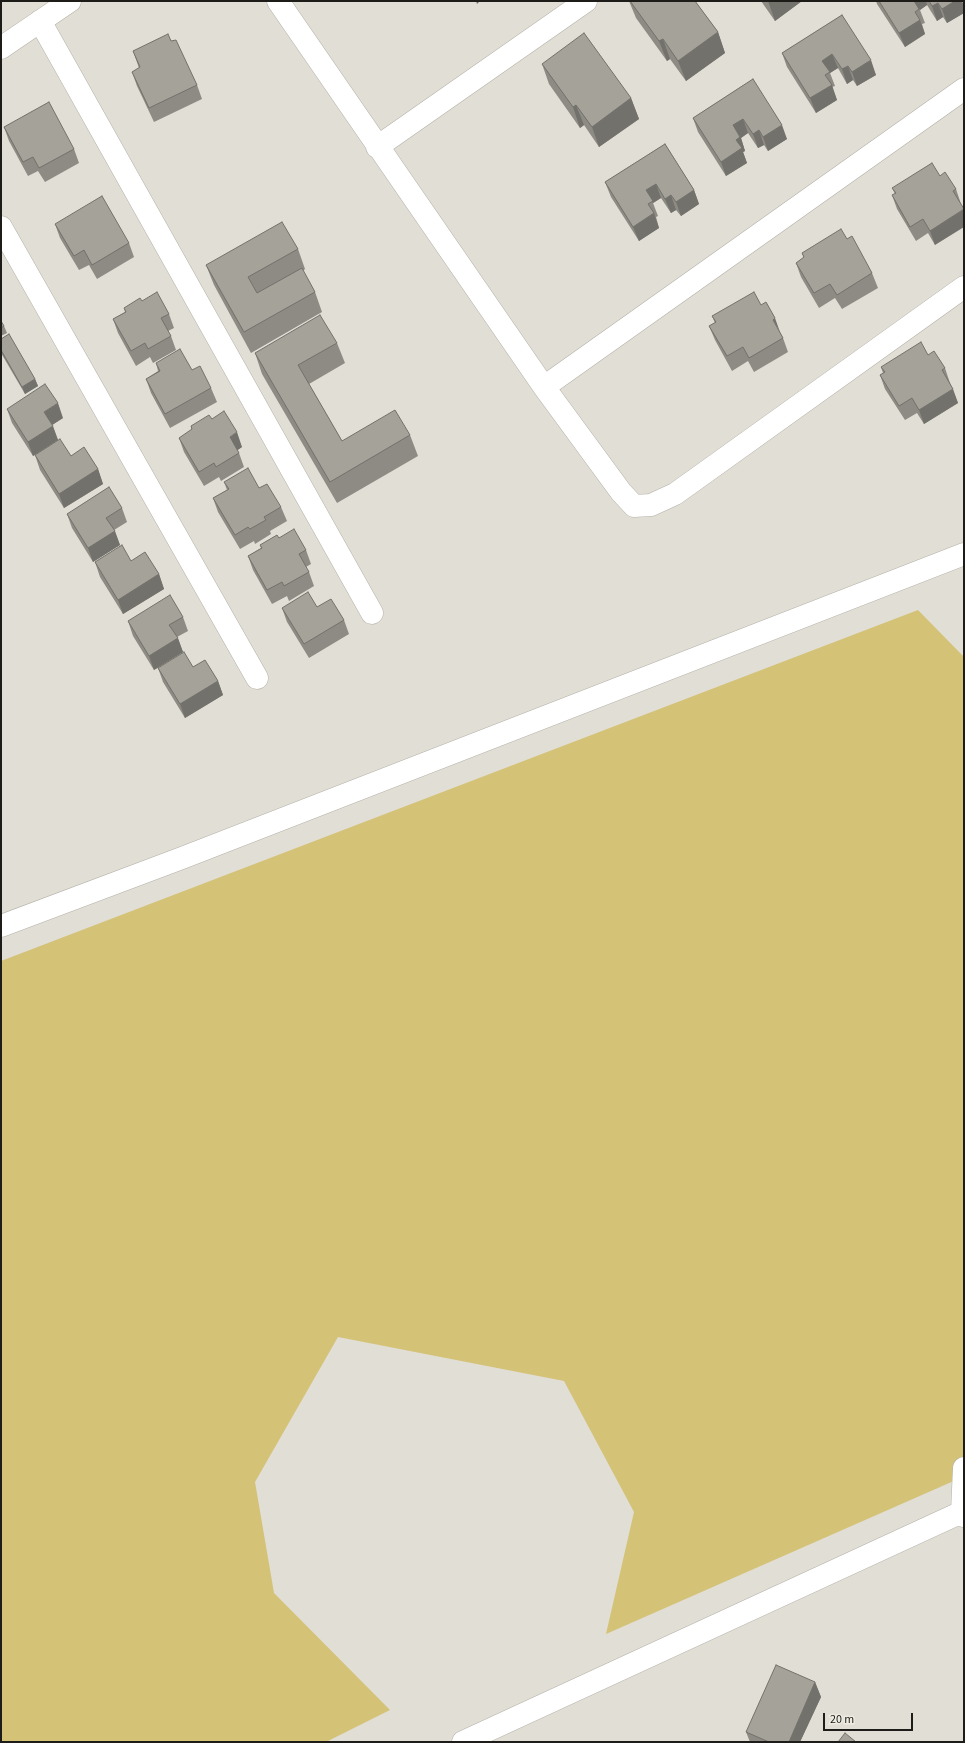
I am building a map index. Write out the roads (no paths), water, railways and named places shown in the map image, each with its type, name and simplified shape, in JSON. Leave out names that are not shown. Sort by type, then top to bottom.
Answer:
[{"type":"street","points":[[1,48],[70,1]]},
{"type":"street","points":[[278,1],[544,387],[621,492],[634,506],[651,505],[675,494],[964,287]]},
{"type":"street","points":[[377,146],[586,1]]},
{"type":"street","points":[[40,21],[372,613]]},
{"type":"street","points":[[544,387],[964,90]]},
{"type":"street","points":[[1,227],[257,678]]},
{"type":"street","points":[[1,926],[212,846],[964,554]]},
{"type":"street","points":[[463,1742],[963,1514],[964,1468]]}]
